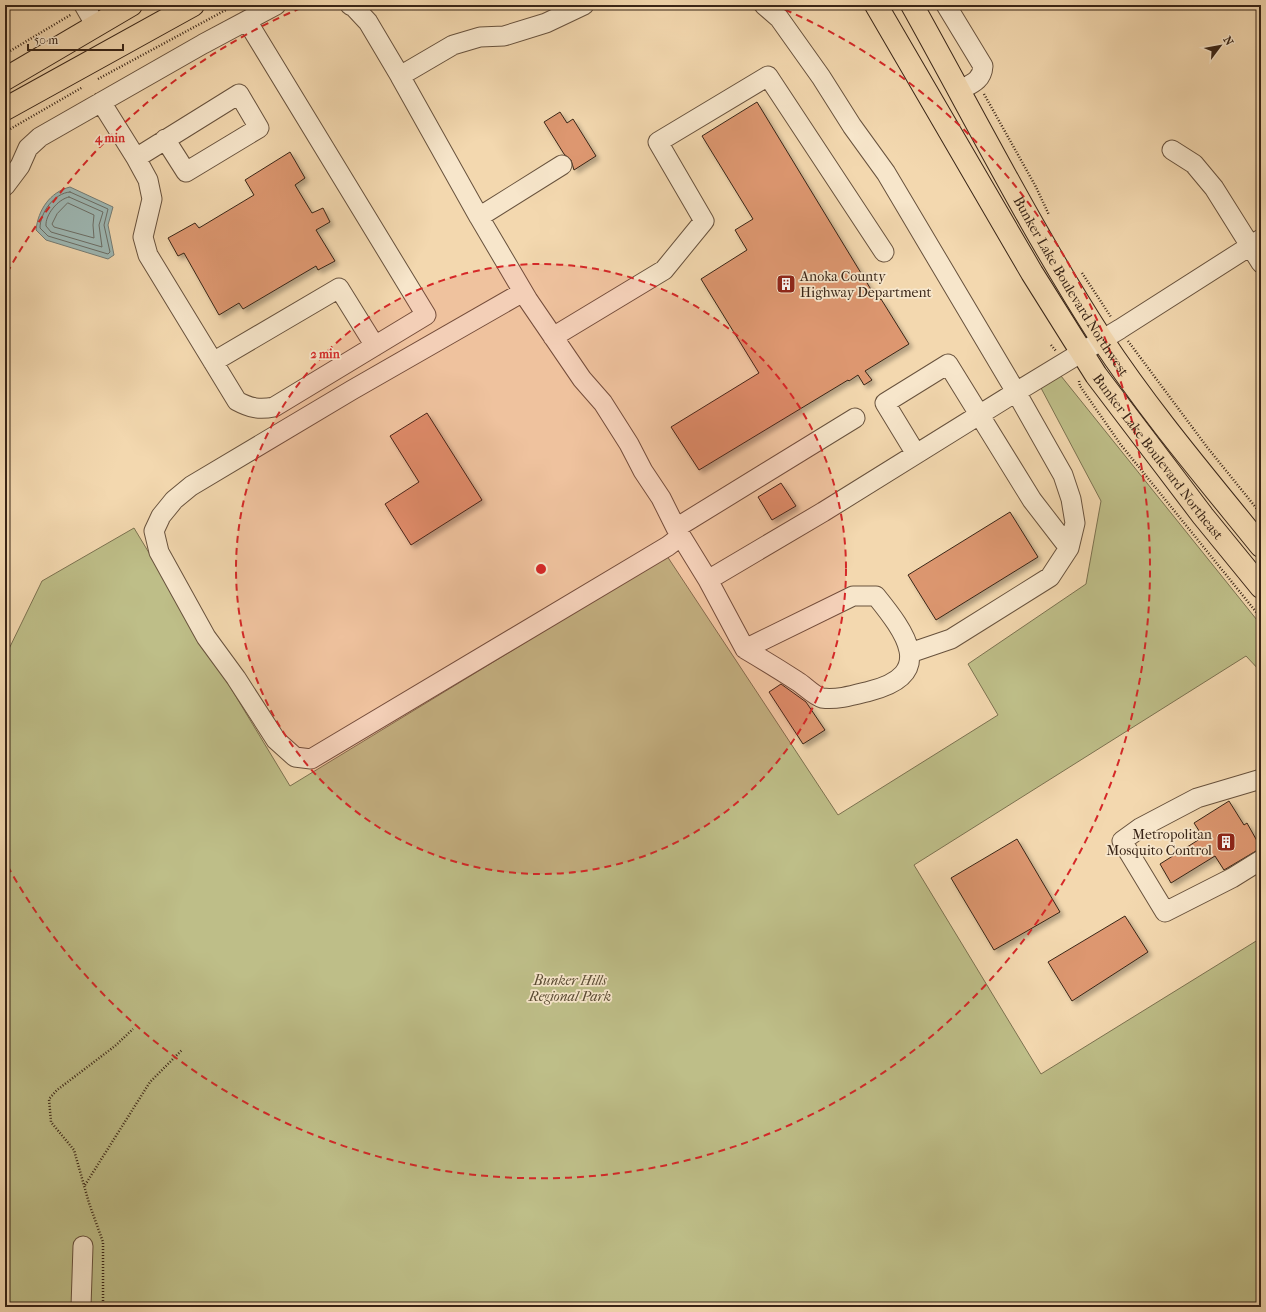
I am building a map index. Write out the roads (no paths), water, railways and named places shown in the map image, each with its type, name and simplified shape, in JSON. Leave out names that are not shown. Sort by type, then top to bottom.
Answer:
[{"type":"main road","points":[[5,79],[131,5]]},
{"type":"main road","points":[[5,109],[193,5]]},
{"type":"main road","name":"Bunker Lake Boulevard Northwest","points":[[876,5],[1063,322]]},
{"type":"main road","name":"Bunker Lake Boulevard Northwest","points":[[912,5],[970,91],[1047,248],[1102,340],[1151,409],[1261,546]]},
{"type":"main road","name":"Bunker Lake Boulevard Northeast","points":[[1063,322],[1073,357],[1096,375],[1176,481],[1261,587]]},
{"type":"street","points":[[5,186],[20,166],[28,148],[40,137],[276,5]]},
{"type":"street","points":[[350,5],[354,7],[368,22],[400,76],[478,218],[523,292],[582,379],[603,403],[614,419],[629,444],[642,471],[661,498],[678,532],[708,580],[745,649],[820,698],[843,698],[877,689],[901,678],[909,665],[910,653],[905,637],[894,618],[876,596],[853,596],[745,649]]},
{"type":"street","points":[[400,76],[453,45],[480,37],[504,36],[546,23],[584,5]]},
{"type":"street","points":[[764,5],[779,18],[822,77],[852,126],[886,173],[1016,392],[1063,475],[1071,499],[1075,523],[1069,548],[1050,577],[952,639],[910,653]]},
{"type":"street","points":[[946,5],[983,66],[982,74],[970,91]]},
{"type":"street","points":[[84,6],[96,26]]},
{"type":"street","points":[[101,102],[148,180],[152,199],[143,237],[148,255],[237,401],[250,408],[262,410],[274,407],[426,315],[247,21]]},
{"type":"street","points":[[553,337],[664,270],[704,221],[658,142],[768,76],[884,252]]},
{"type":"street","points":[[136,158],[165,139],[239,94],[259,128],[186,172],[165,139]]},
{"type":"street","points":[[1172,150],[1194,164],[1214,188],[1256,242],[1261,263]]},
{"type":"street","points":[[478,218],[562,165]]},
{"type":"street","points":[[708,580],[823,512],[1102,340],[1256,242]]},
{"type":"street","points":[[213,362],[339,288],[375,346]]},
{"type":"street","points":[[523,292],[325,406],[191,486],[174,500],[161,516],[154,531],[159,552],[206,637],[236,678],[276,740],[295,757],[311,759],[678,532],[855,418]]},
{"type":"street","points":[[916,454],[885,403],[948,364],[1032,500],[1069,548]]},
{"type":"street","points":[[1261,779],[1197,798],[1140,828],[1122,841],[1165,912],[1232,878],[1261,860]]},
{"type":"street","points":[[81,1307],[83,1246]]},
{"type":"water","points":[[70,187],[113,207],[108,225],[114,255],[108,259],[46,240],[36,230],[39,216],[46,203],[63,189]]},
{"type":"place","name":"Anoka County Highway Department","points":[[786,284]]},
{"type":"place","name":"Metropolitan Mosquito Control","points":[[1226,842]]},
{"type":"park label","name":"Bunker Hills Regional Park","points":[[570,988]]}]
